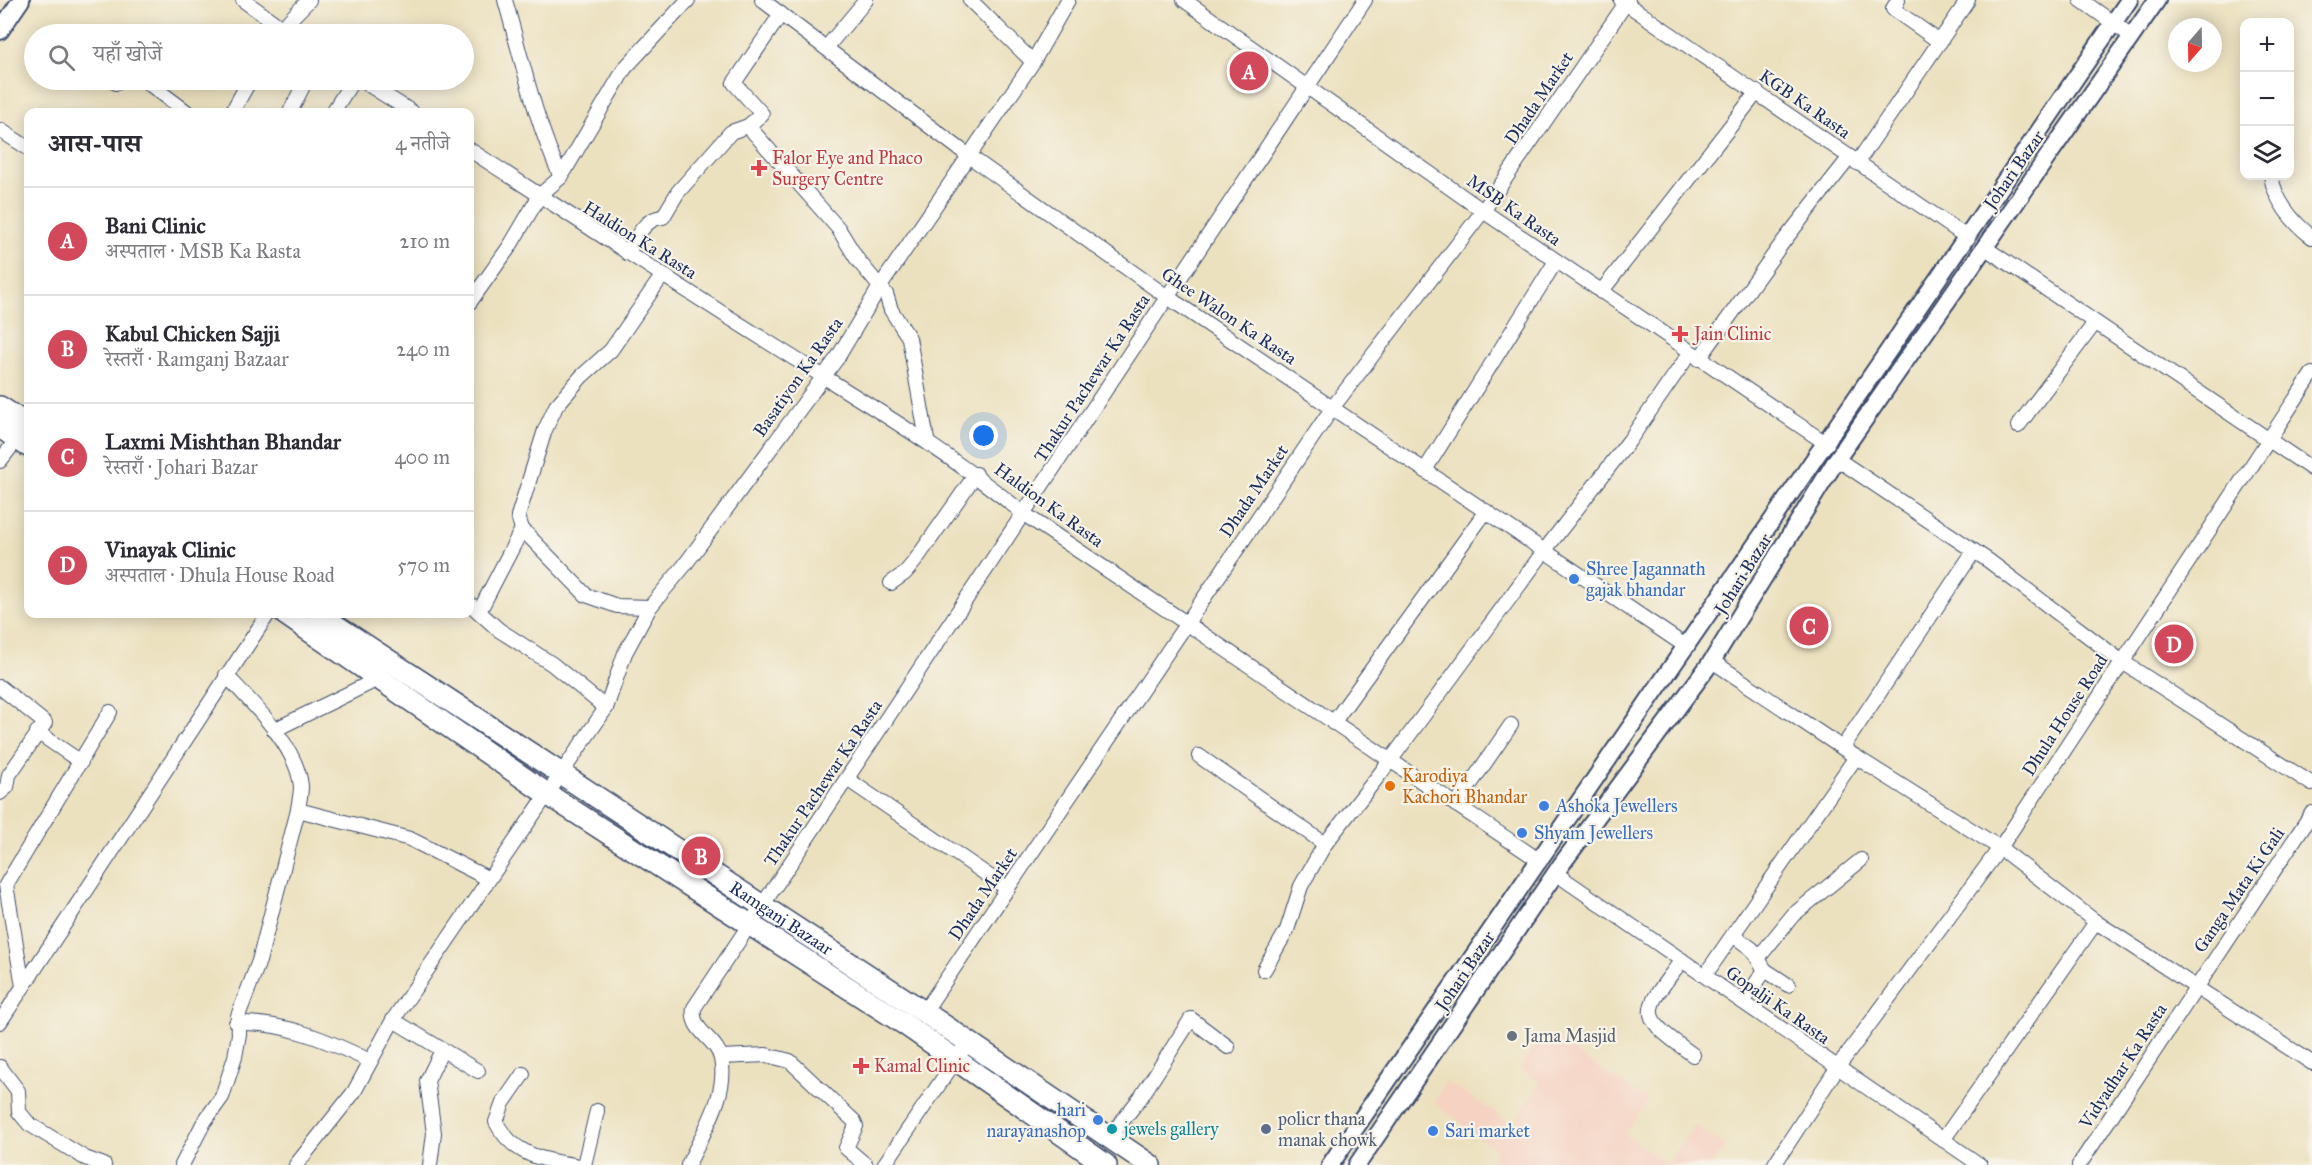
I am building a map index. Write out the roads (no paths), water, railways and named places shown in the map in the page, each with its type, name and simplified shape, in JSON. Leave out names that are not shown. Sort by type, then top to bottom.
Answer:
[{"type":"main road","points":[[0,407],[24,430]]},
{"type":"main road","points":[[0,428],[24,432]]},
{"type":"main road","name":"Ramganj Bazaar","points":[[291,618],[547,794],[906,1025],[1106,1165]]},
{"type":"main road","name":"Ramganj Bazaar","points":[[324,618],[924,1012],[1150,1165]]},
{"type":"street","points":[[0,31],[21,0]]},
{"type":"street","points":[[243,0],[272,24]]},
{"type":"street","points":[[289,24],[309,0]]},
{"type":"street","points":[[505,0],[526,85],[545,141],[561,177]]},
{"type":"street","points":[[474,296],[510,246],[540,195],[561,177],[626,68],[688,0]]},
{"type":"street","name":"Ghee Walon Ka Rasta","points":[[762,0],[969,156],[1166,296],[1687,648]]},
{"type":"street","points":[[826,48],[866,0]]},
{"type":"street","points":[[970,0],[1033,62]]},
{"type":"street","name":"Basatiyon Ka Rasta","points":[[296,1165],[354,1092],[393,1020],[606,708],[625,653],[650,607],[684,566],[838,357],[879,288],[1033,62],[1068,0]]},
{"type":"street","name":"MSB Ka Rasta","points":[[1184,0],[1483,211],[1827,444]]},
{"type":"street","name":"Thakur Pachewar Ka Rasta","points":[[721,1057],[692,1018],[694,1008],[1365,0]]},
{"type":"street","points":[[1898,0],[1893,9],[1940,42]]},
{"type":"street","points":[[1264,970],[1287,930],[1301,886],[1325,844],[1390,762],[1545,550],[1629,441],[1783,242],[1853,160],[1968,0]]},
{"type":"street","points":[[2081,0],[2130,35]]},
{"type":"street","name":"Johari Bazar","points":[[1330,1165],[1827,444],[2129,0]]},
{"type":"street","name":"Johari Bazar","points":[[1358,1165],[1555,873],[1712,661],[1837,459],[2130,35],[2157,0]]},
{"type":"street","name":"KGB Ka Rasta","points":[[1625,1],[1968,238]]},
{"type":"street","name":"Dhada Market","points":[[924,1012],[1333,407],[1483,211],[1625,1]]},
{"type":"street","points":[[627,253],[646,223],[652,218],[663,217],[678,192],[731,132],[748,126],[762,114],[734,83],[781,14]]},
{"type":"street","points":[[157,90],[182,108]]},
{"type":"street","points":[[234,108],[244,90]]},
{"type":"street","points":[[292,108],[301,90]]},
{"type":"street","points":[[336,108],[347,90]]},
{"type":"street","points":[[377,90],[406,108]]},
{"type":"street","points":[[1602,292],[1757,92]]},
{"type":"street","points":[[2056,108],[2073,119]]},
{"type":"street","points":[[748,126],[838,228],[879,288],[909,338],[927,440]]},
{"type":"street","points":[[0,130],[24,145]]},
{"type":"street","name":"Haldion Ka Rasta","points":[[474,153],[662,276],[927,440],[976,474],[1024,514],[1540,861]]},
{"type":"street","points":[[2272,180],[2274,191],[2298,226],[2312,237]]},
{"type":"street","points":[[1984,247],[2094,324],[2312,469]]},
{"type":"street","points":[[1425,470],[1556,261]]},
{"type":"street","points":[[650,607],[617,606],[586,595],[522,529],[518,516],[550,417],[565,394],[611,350],[662,276]]},
{"type":"street","points":[[2018,426],[2094,324]]},
{"type":"street","name":"Dhula House Road","points":[[1774,1165],[1837,1068],[2000,848],[2312,374]]},
{"type":"street","points":[[0,460],[24,434]]},
{"type":"street","points":[[1837,459],[1974,551],[2121,661],[2312,784]]},
{"type":"street","points":[[891,583],[905,573],[915,561],[976,474]]},
{"type":"street","points":[[1334,723],[1486,511]]},
{"type":"street","points":[[522,529],[474,608],[499,630],[552,664],[606,708]]},
{"type":"street","points":[[1843,747],[1974,551]]},
{"type":"street","points":[[0,1022],[265,618]]},
{"type":"street","points":[[1712,661],[1856,757],[2000,848],[2096,922],[2312,1063]]},
{"type":"street","points":[[182,1165],[204,1122],[222,1097],[235,1057],[239,1034],[236,1023],[259,960],[298,810],[301,787],[296,769],[265,716],[226,675]]},
{"type":"street","points":[[274,730],[380,678]]},
{"type":"street","points":[[0,687],[45,723],[4,771],[7,787],[0,793]]},
{"type":"street","points":[[23,986],[16,957],[6,885],[110,712]]},
{"type":"street","points":[[1456,805],[1511,725]]},
{"type":"street","points":[[37,732],[81,762]]},
{"type":"street","points":[[1199,756],[1325,844]]},
{"type":"street","points":[[1705,975],[1856,757]]},
{"type":"street","points":[[847,779],[1008,889]]},
{"type":"street","points":[[298,810],[410,839],[489,879]]},
{"type":"street","name":"Ganga Mata Ki Gali","points":[[2197,986],[2312,813]]},
{"type":"street","points":[[1759,957],[1793,915],[1861,860]]},
{"type":"street","name":"Gopalji Ka Rasta","points":[[1555,873],[1980,1165]]},
{"type":"street","points":[[1943,1140],[2096,922]]},
{"type":"street","points":[[1733,935],[1759,957],[1765,970],[1788,985]]},
{"type":"street","points":[[1682,960],[1653,999],[1650,1007],[1651,1017],[1658,1030],[1692,1055]]},
{"type":"street","points":[[1743,1002],[1765,970]]},
{"type":"street","name":"Vidyadhar Ka Rasta","points":[[2079,1165],[2197,986]]},
{"type":"street","points":[[1109,1138],[1141,1097],[1191,1019],[1228,1047]]},
{"type":"street","points":[[393,1020],[478,1071]]},
{"type":"street","points":[[236,1023],[261,1023],[296,1030],[370,1061]]},
{"type":"street","points":[[884,1165],[968,1042]]},
{"type":"street","points":[[430,1165],[434,1133],[427,1081],[442,1050]]},
{"type":"street","points":[[688,1165],[721,1086],[721,1057],[765,1054],[790,1061],[854,1121],[856,1126],[846,1148],[866,1165]]},
{"type":"street","points":[[0,1067],[18,1091],[19,1112],[29,1124],[85,1158],[104,1165]]},
{"type":"street","points":[[523,1074],[498,1112],[496,1122],[501,1133],[523,1152],[549,1161],[574,1165]]},
{"type":"street","points":[[584,1165],[597,1112]]},
{"type":"street","points":[[1954,1165],[1963,1154]]},
{"type":"place","name":"Bani Clinic","points":[[1249,71]]},
{"type":"place","name":"Falor Eye and Phaco Surgery Centre","points":[[759,168]]},
{"type":"place","name":"Jain Clinic","points":[[1680,334]]},
{"type":"place","name":"Shree Jagannath gajak bhandar","points":[[1574,579]]},
{"type":"place","name":"Laxmi Mishthan Bhandar","points":[[1809,626]]},
{"type":"place","name":"Vinayak Clinic","points":[[2174,644]]},
{"type":"place","name":"Karodiya Kachori Bhandar","points":[[1390,786]]},
{"type":"place","name":"Ashoka Jewellers","points":[[1544,806]]},
{"type":"place","name":"Shyam Jewellers","points":[[1522,833]]},
{"type":"place","name":"Kabul Chicken Sajji","points":[[701,856]]},
{"type":"place","name":"Jama Masjid","points":[[1512,1036]]},
{"type":"place","name":"Kamal Clinic","points":[[861,1066]]},
{"type":"place","name":"hari narayanashop","points":[[1098,1120]]},
{"type":"place","name":"jewels gallery","points":[[1112,1129]]},
{"type":"place","name":"policr thana manak chowk","points":[[1266,1129]]},
{"type":"place","name":"Sari market","points":[[1433,1131]]}]
